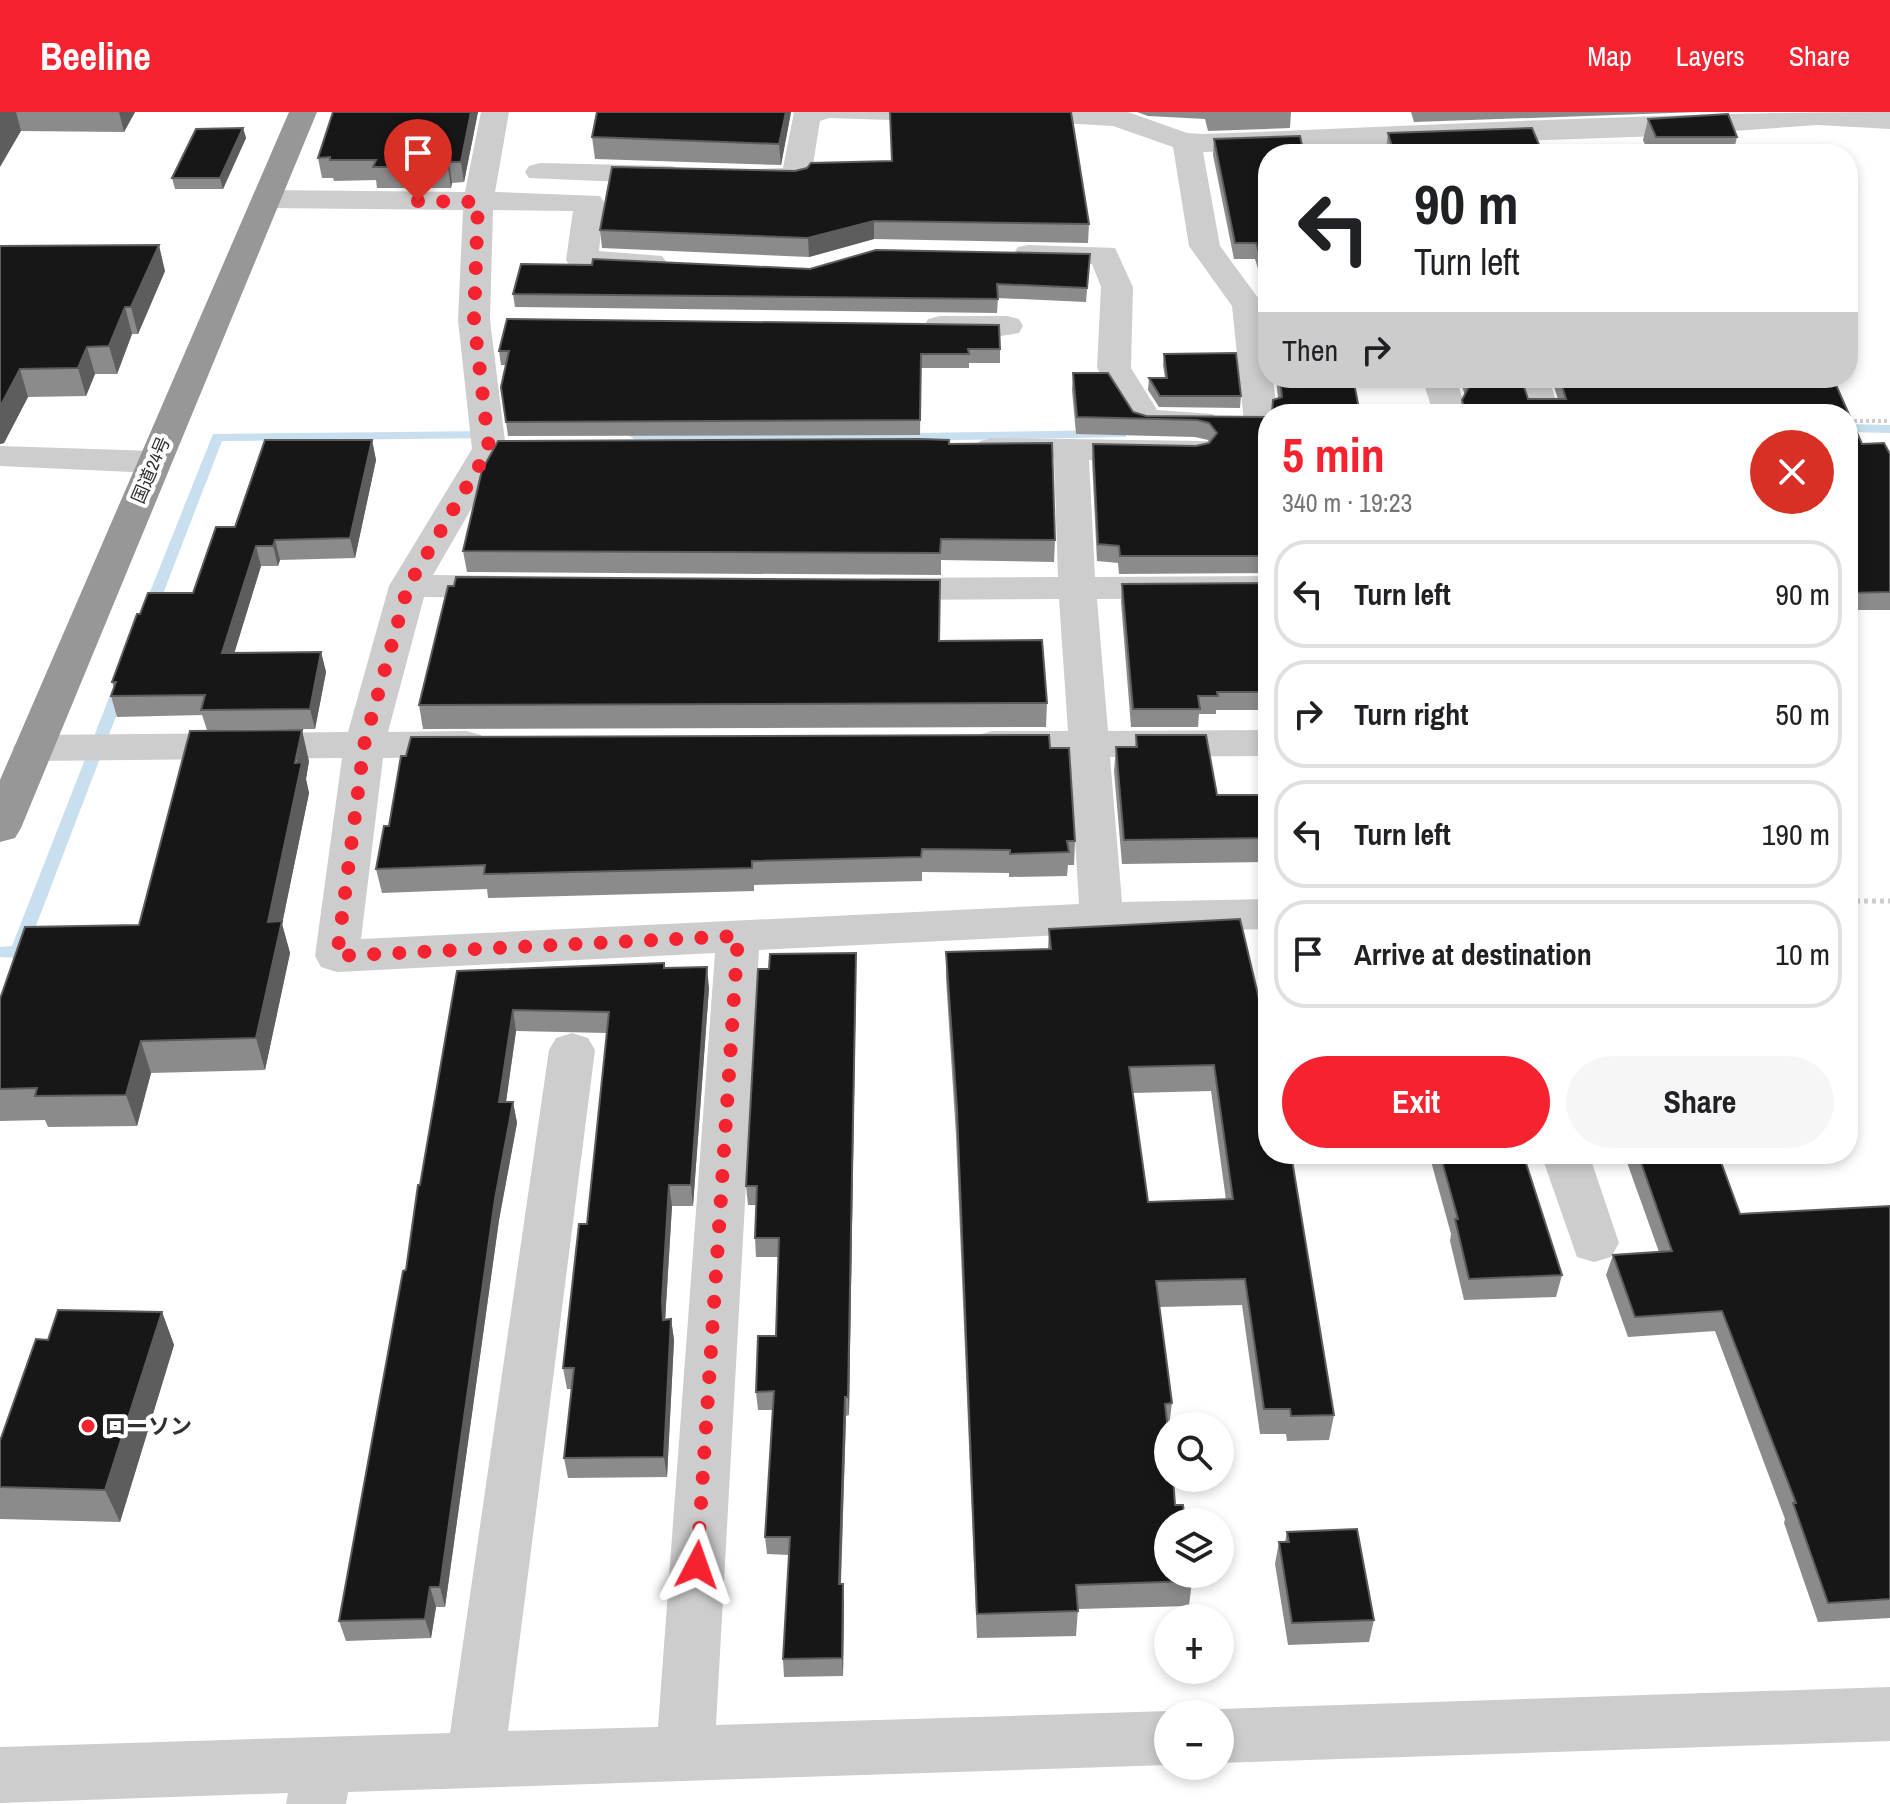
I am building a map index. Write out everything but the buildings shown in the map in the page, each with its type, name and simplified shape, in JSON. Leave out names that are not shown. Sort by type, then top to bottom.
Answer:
[{"type":"highway","name":"国道24号","points":[[0,828],[303,112]]},
{"type":"street","points":[[495,112],[478,202],[505,449],[408,586],[364,745],[337,956],[1102,918],[1258,914]]},
{"type":"street","points":[[485,171],[796,177],[806,116],[819,112]]},
{"type":"street","points":[[838,112],[920,112]]},
{"type":"street","points":[[1025,112],[1125,116],[1187,143],[1457,144],[1494,122],[1818,116],[1890,120]]},
{"type":"street","points":[[1187,143],[1205,246],[1248,306],[1258,376]]},
{"type":"street","points":[[267,199],[589,202],[582,260],[674,264]]},
{"type":"street","points":[[997,253],[1104,255],[1117,287],[1114,368],[1138,435]]},
{"type":"street","points":[[913,325],[1007,326]]},
{"type":"street","points":[[961,448],[1071,447],[1138,435],[1258,432]]},
{"type":"street","points":[[1071,447],[1077,587],[1102,918]]},
{"type":"street","points":[[0,456],[154,462]]},
{"type":"street","points":[[408,586],[550,587]]},
{"type":"street","points":[[847,589],[1258,587]]},
{"type":"street","points":[[951,743],[1258,743]]},
{"type":"street","points":[[33,748],[503,744]]},
{"type":"street","points":[[685,1753],[738,936]]},
{"type":"street","points":[[475,1760],[572,1050]]},
{"type":"street","points":[[1568,1164],[1594,1243]]},
{"type":"street","points":[[1234,1736],[1890,1714]]},
{"type":"street","points":[[0,1775],[319,1784],[475,1760],[1154,1738]]},
{"type":"path","points":[[1858,421],[1890,421]]},
{"type":"path","points":[[1858,901],[1890,901]]},
{"type":"waterway","points":[[1858,428],[1890,429]]},
{"type":"waterway","points":[[634,435],[844,438],[1122,434]]},
{"type":"waterway","points":[[149,612],[217,437],[490,435]]},
{"type":"waterway","points":[[1,952],[18,952],[121,685]]},
{"type":"place","name":"ローソン","points":[[88,1426]]},
{"type":"route","points":[[418,201],[478,202],[474,320],[489,449],[408,586],[364,745],[337,956],[738,936],[697,1565]]}]
